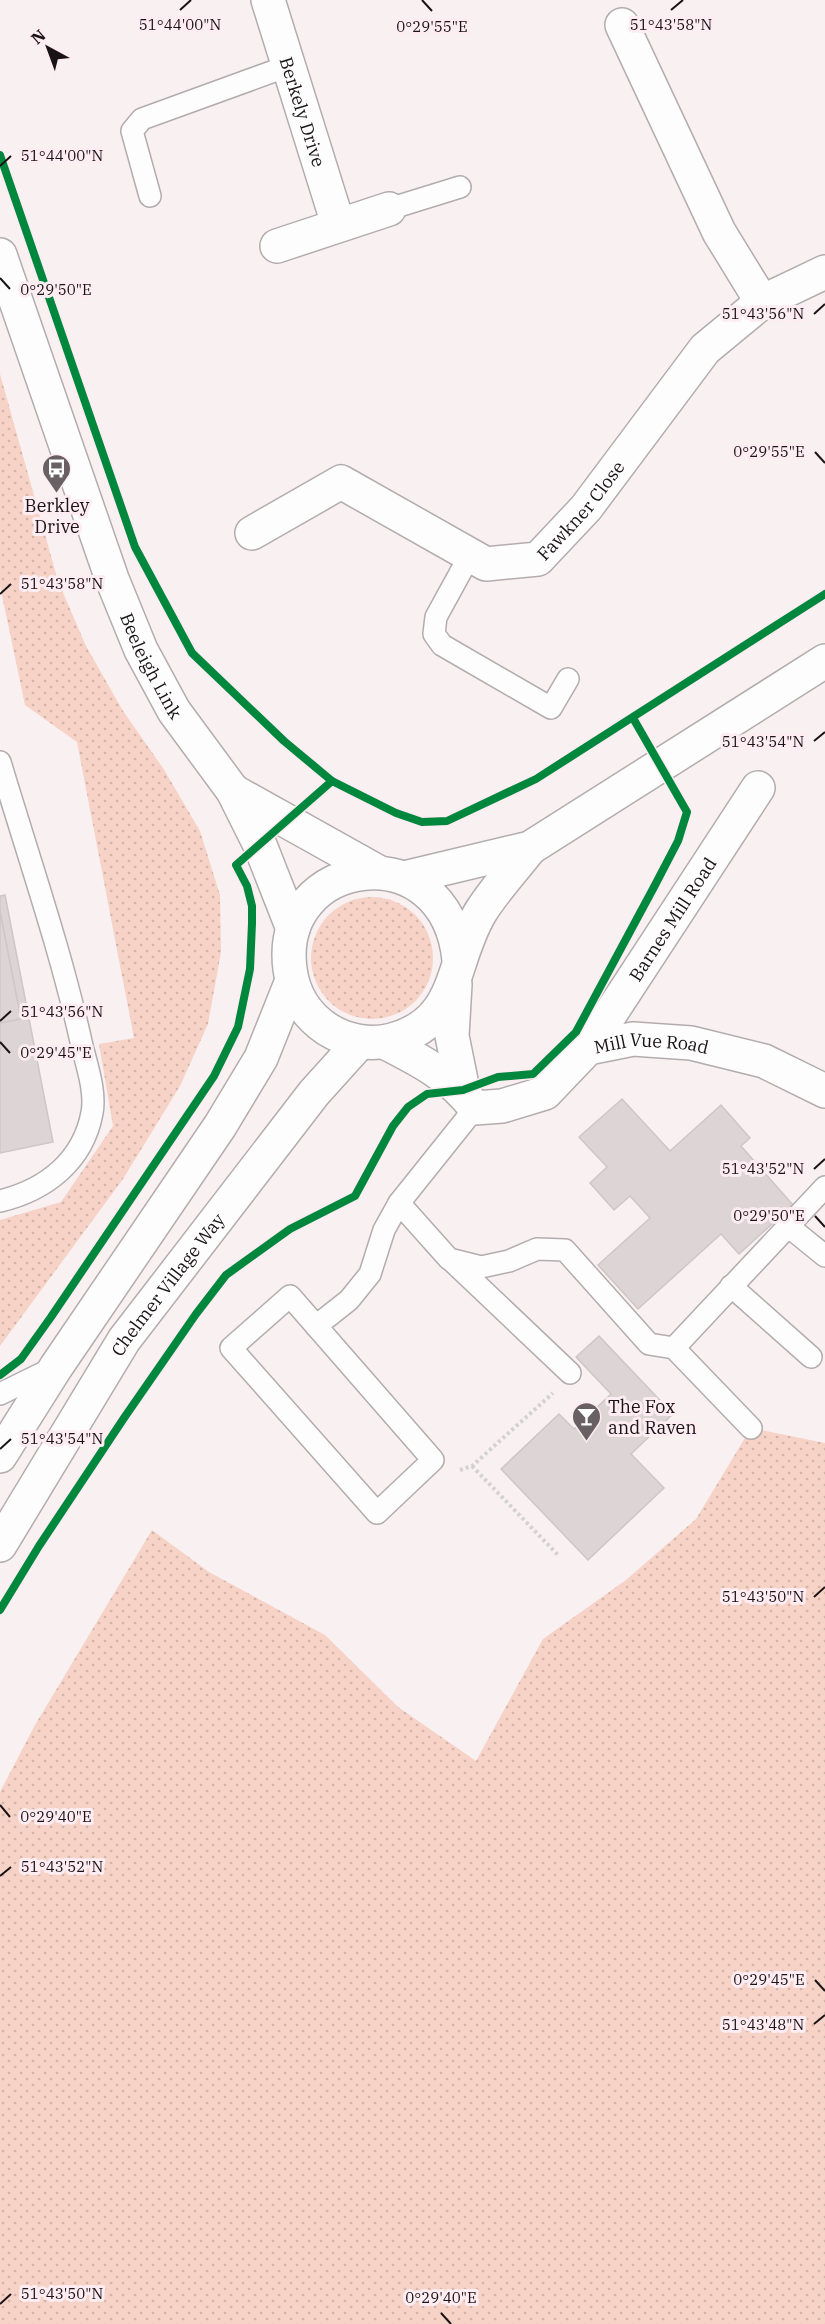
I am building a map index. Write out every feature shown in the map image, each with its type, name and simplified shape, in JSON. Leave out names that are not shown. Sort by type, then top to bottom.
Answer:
[{"type":"street","name":"Berkely Drive","points":[[268,0],[338,224]]},
{"type":"street","points":[[622,24],[719,232],[762,302]]},
{"type":"street","points":[[277,246],[389,209]]},
{"type":"street","name":"Beeleigh Link","points":[[0,255],[112,579],[141,650],[174,711],[233,791],[260,845],[292,929]]},
{"type":"street","name":"Fawkner Close","points":[[252,533],[341,482],[486,564],[538,560],[586,508],[705,349],[762,302],[825,272]]},
{"type":"street","name":"Chelmer Village Way","points":[[530,848],[391,875],[351,875],[326,887],[306,905],[292,929],[288,956],[291,983],[301,1004],[317,1023],[337,1035],[372,1042],[407,1036],[428,1023],[444,1006],[480,913],[530,848],[825,661]]},
{"type":"street","name":"Barnes Mill Road","points":[[588,1048],[759,788]]},
{"type":"street","name":"Beeleigh Link","points":[[233,791],[391,875]]},
{"type":"street","points":[[391,875],[428,891],[446,912],[457,937],[452,1036],[469,1099]]},
{"type":"street","name":"Chelmer Village Way","points":[[0,1456],[56,1367],[220,1126],[261,1059],[291,983]]},
{"type":"street","name":"Mill Vue Road","points":[[469,1099],[502,1106],[545,1093],[588,1048],[633,1040],[691,1043],[764,1062],[821,1082]]},
{"type":"street","points":[[372,1042],[418,1060],[469,1099]]},
{"type":"street","name":"Chelmer Village Way","points":[[0,1545],[124,1340],[314,1093],[372,1042]]},
{"type":"lane","points":[[150,196],[132,131],[141,119],[288,66]]},
{"type":"lane","points":[[389,209],[460,188]]},
{"type":"lane","points":[[470,555],[436,617],[434,634],[442,645],[551,708],[568,679]]},
{"type":"lane","points":[[0,762],[74,1006],[91,1085],[93,1110],[87,1134],[75,1156],[59,1174],[42,1185],[0,1201]]},
{"type":"lane","points":[[316,1326],[349,1300],[370,1274],[384,1230],[399,1203],[469,1099]]},
{"type":"lane","points":[[674,1348],[825,1187]]},
{"type":"lane","points":[[399,1203],[449,1259],[570,1373]]},
{"type":"lane","points":[[788,1226],[825,1256]]},
{"type":"lane","points":[[449,1259],[481,1267],[509,1261],[537,1249],[565,1250],[649,1344],[674,1348],[751,1428]]},
{"type":"lane","points":[[731,1286],[812,1357]]},
{"type":"lane","points":[[290,1296],[432,1460],[377,1513],[231,1348],[290,1296]]},
{"type":"lane","points":[[0,1394],[56,1367]]},
{"type":"path","points":[[432,1460],[450,1463],[459,1470],[472,1466],[555,1392],[570,1373]]},
{"type":"path","points":[[472,1466],[559,1556]]},
{"type":"shaded area","points":[[0,374],[58,581],[86,646],[123,711],[163,768],[200,831],[220,895],[221,952],[208,1024],[180,1086],[123,1179],[0,1346],[0,1220],[61,1202],[113,1126],[99,1044],[134,1038],[77,742],[25,705],[0,586]]},
{"type":"shaded area","points":[[372,897],[395,902],[415,915],[428,935],[433,958],[428,981],[415,1001],[395,1014],[372,1019],[349,1014],[329,1001],[316,981],[311,958],[316,935],[329,915],[349,902]]},
{"type":"shaded area","points":[[751,1428],[825,1443],[825,2324],[0,2324],[0,1792],[35,1725],[152,1530],[209,1572],[325,1635],[398,1707],[476,1761],[543,1639],[626,1580],[696,1519]]},
{"type":"building","points":[[5,895],[53,1142],[0,1153],[0,896]]},
{"type":"building","points":[[0,911],[21,1019],[0,1023]]},
{"type":"building","points":[[622,1099],[670,1151],[721,1105],[750,1138],[741,1146],[793,1205],[739,1254],[721,1234],[638,1309],[598,1265],[650,1218],[630,1196],[614,1210],[590,1183],[607,1167],[579,1137]]},
{"type":"building","name":"The Fox and Raven","points":[[599,1336],[673,1414],[631,1454],[664,1488],[588,1560],[501,1469],[559,1414],[574,1429],[611,1394],[576,1357]]},
{"type":"cycle path","points":[[0,155],[135,547],[192,653],[284,741],[332,781],[396,813],[422,822],[447,821],[536,779],[825,594]]},
{"type":"cycle path","points":[[0,1610],[39,1546],[124,1418],[226,1275],[290,1229],[355,1196],[393,1126],[408,1107],[427,1094],[463,1090],[498,1077],[533,1074],[576,1032],[678,841],[687,812],[633,718]]},
{"type":"cycle path","points":[[0,1375],[21,1359],[51,1317],[214,1076],[238,1027],[250,969],[252,906],[247,886],[236,865],[332,781]]},
{"type":"place","name":"Berkley Drive","points":[[57,494]]},
{"type":"place","name":"The Fox and Raven","points":[[587,1442]]}]
